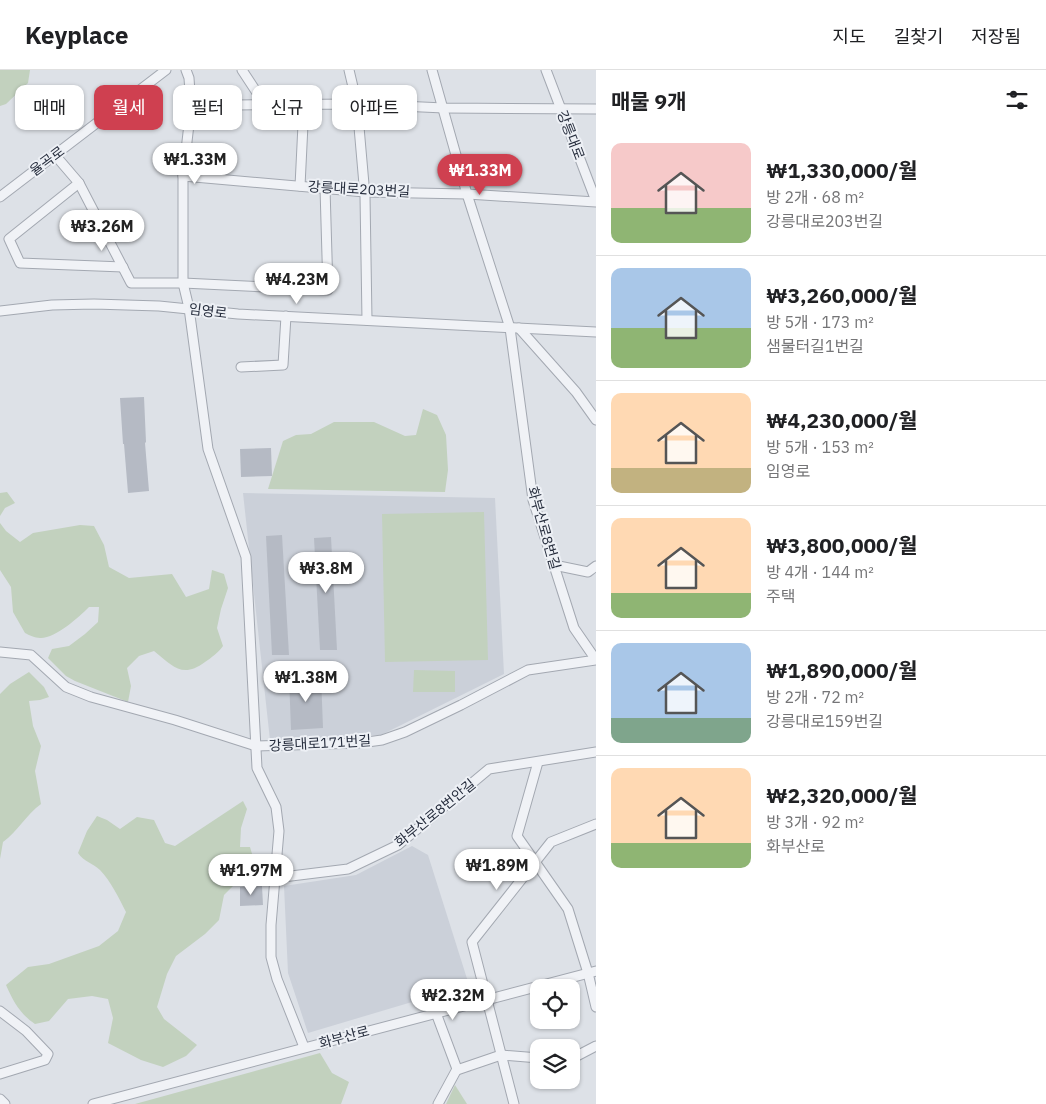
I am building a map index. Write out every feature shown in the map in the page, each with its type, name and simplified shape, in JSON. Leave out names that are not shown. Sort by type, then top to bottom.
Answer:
[{"type":"street","name":"율곡로","points":[[0,196],[166,70]]},
{"type":"street","points":[[186,70],[189,85]]},
{"type":"street","points":[[242,70],[252,85]]},
{"type":"street","points":[[349,70],[353,85]]},
{"type":"street","points":[[432,70],[467,194],[515,328],[576,392],[596,420]]},
{"type":"street","name":"강릉대로","points":[[546,70],[596,201]]},
{"type":"street","points":[[417,107],[596,109]]},
{"type":"street","points":[[188,130],[183,176],[183,283],[189,308],[208,450],[246,557],[256,768],[276,807],[279,831],[271,925],[272,957],[277,979],[304,1048]]},
{"type":"street","points":[[300,186],[303,130]]},
{"type":"street","points":[[359,130],[365,192],[367,320]]},
{"type":"street","points":[[55,155],[79,183],[131,283],[183,283],[328,290],[325,188]]},
{"type":"street","name":"강릉대로203번길","points":[[183,176],[365,192],[467,194],[596,201]]},
{"type":"street","points":[[79,183],[8,239],[20,263],[123,267]]},
{"type":"street","name":"임영로","points":[[0,311],[52,304],[86,304],[189,308],[238,314],[470,327],[596,332]]},
{"type":"street","points":[[241,366],[283,366],[286,316]]},
{"type":"street","name":"화부산로8번길","points":[[515,328],[533,500],[574,628],[596,660]]},
{"type":"street","points":[[554,565],[588,572],[596,566]]},
{"type":"street","name":"강릉대로171번길","points":[[0,652],[31,656],[66,687],[91,697],[175,720],[256,746],[360,744],[382,740],[406,732],[528,670],[596,660]]},
{"type":"street","name":"화부산로8번안길","points":[[275,878],[348,869],[398,845],[489,769],[596,752]]},
{"type":"street","points":[[538,762],[517,836],[568,909],[592,972],[596,1007]]},
{"type":"street","points":[[514,1104],[472,942],[551,842],[596,824]]},
{"type":"street","name":"화부산로","points":[[93,1104],[592,972]]},
{"type":"street","points":[[0,1011],[26,1031],[48,1054],[45,1060],[0,1074]]},
{"type":"street","points":[[436,1013],[457,1070]]},
{"type":"street","points":[[580,1054],[596,1046]]},
{"type":"street","points":[[438,1104],[457,1070],[501,1055],[530,1057]]},
{"type":"street","points":[[0,1099],[5,1104]]},
{"type":"shaded area","points":[[243,493],[495,498],[504,674],[381,735],[270,740]]},
{"type":"shaded area","points":[[412,846],[428,855],[469,985],[308,1033],[288,973],[284,886],[356,875]]},
{"type":"green space","points":[[0,70],[30,70],[28,83],[26,85],[15,85],[15,95],[6,104],[0,106]]},
{"type":"green space","points":[[423,409],[437,415],[446,435],[448,470],[445,492],[268,489],[283,441],[296,435],[311,434],[334,422],[374,422],[405,436],[416,435]]},
{"type":"green space","points":[[7,492],[15,503],[5,508],[0,516],[0,493]]},
{"type":"green space","points":[[484,512],[488,660],[385,662],[382,514]]},
{"type":"green space","points":[[0,523],[6,531],[20,542],[33,533],[80,525],[94,526],[104,545],[109,567],[129,578],[172,574],[186,597],[209,589],[212,570],[224,574],[228,588],[217,628],[223,646],[208,660],[190,670],[172,666],[154,651],[139,656],[127,668],[131,686],[128,702],[75,681],[66,676],[48,658],[52,649],[69,646],[98,622],[99,607],[89,607],[66,627],[53,635],[36,638],[25,633],[13,612],[11,587],[0,570]]},
{"type":"green space","points":[[414,670],[455,671],[455,692],[413,692]]},
{"type":"green space","points":[[29,672],[44,687],[49,697],[29,701],[33,726],[41,746],[35,771],[41,804],[3,842],[0,859],[0,694],[10,684]]},
{"type":"green space","points":[[243,801],[247,809],[241,828],[240,847],[250,847],[255,864],[224,895],[219,920],[205,934],[176,956],[167,974],[157,1007],[164,1019],[197,1045],[186,1056],[163,1067],[141,1060],[108,1043],[113,1018],[108,999],[92,996],[68,999],[49,1021],[35,1024],[25,1016],[14,1002],[6,985],[28,967],[49,964],[99,946],[118,931],[126,912],[104,874],[78,853],[87,831],[97,816],[120,829],[137,817],[154,820],[165,843],[175,846]]},
{"type":"green space","points":[[320,1053],[332,1073],[349,1082],[341,1104],[135,1104]]},
{"type":"green space","points":[[455,1085],[467,1104],[446,1104]]},
{"type":"building","points":[[144,397],[149,491],[128,493],[120,398]]},
{"type":"building","points":[[271,448],[272,476],[241,477],[240,449]]},
{"type":"building","points":[[282,535],[289,655],[272,655],[266,536]]},
{"type":"building","points":[[331,537],[337,650],[320,650],[314,538]]},
{"type":"building","points":[[321,676],[323,728],[291,730],[289,677]]},
{"type":"building","points":[[262,886],[263,905],[240,906],[240,887]]}]
